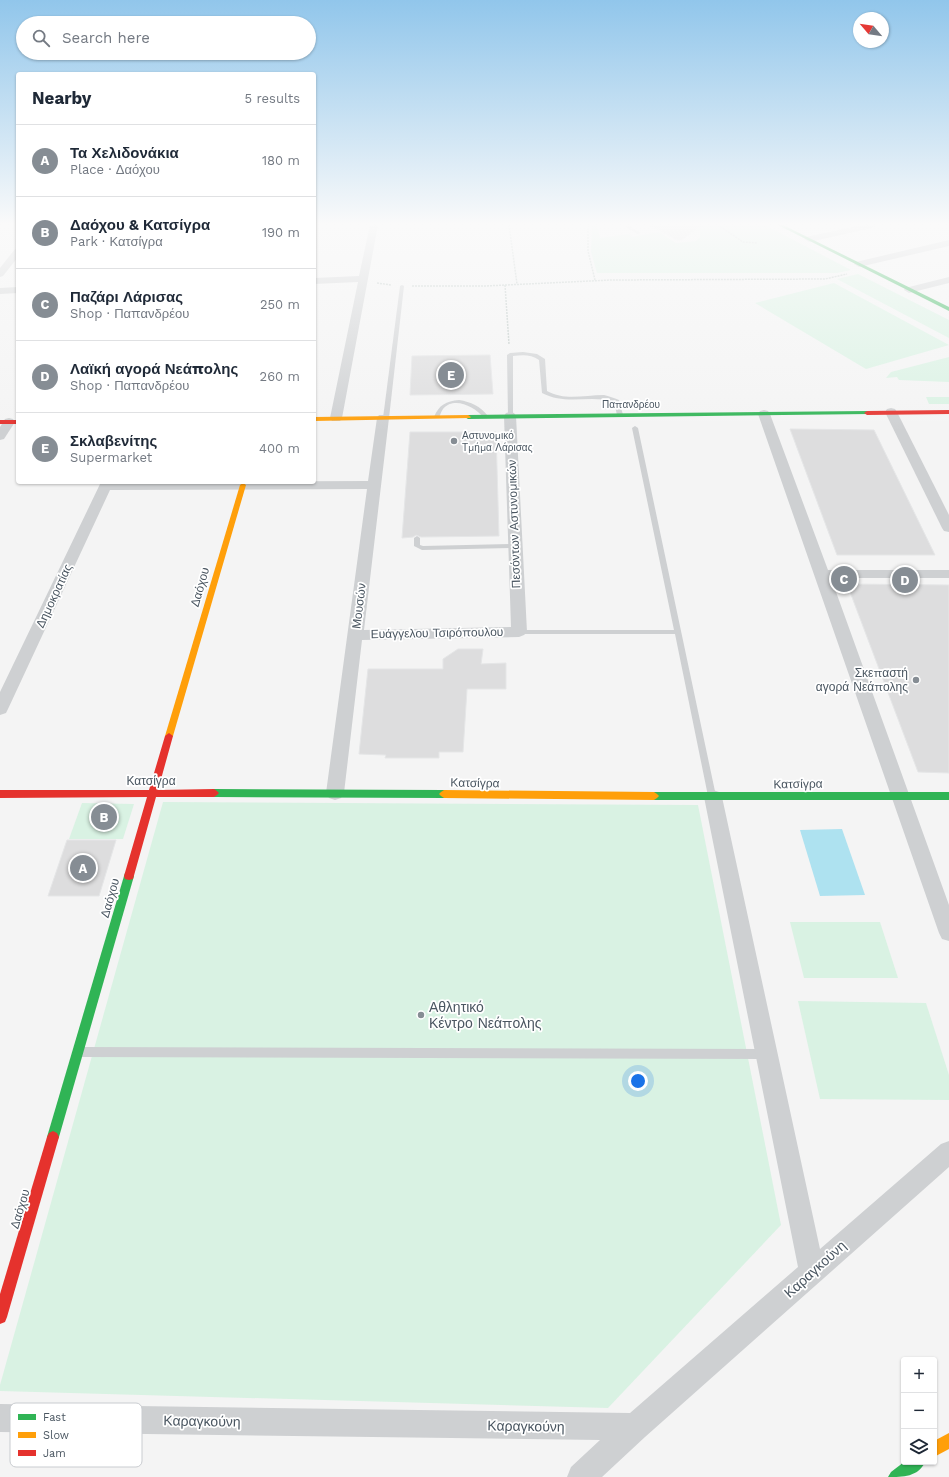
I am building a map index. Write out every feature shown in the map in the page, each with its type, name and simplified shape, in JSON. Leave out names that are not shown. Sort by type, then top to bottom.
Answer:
[{"type":"main road","points":[[918,294],[949,309]]},
{"type":"main road","name":"Παπανδρέου","points":[[316,419],[949,412]]},
{"type":"main road","name":"Δαόχου","points":[[0,1317],[79,1052],[152,793],[243,485]]},
{"type":"main road","name":"Κατσίγρα","points":[[0,794],[335,793],[713,797],[899,795],[949,796]]},
{"type":"main road","points":[[937,1448],[949,1440]]},
{"type":"main road","points":[[896,1477],[913,1465]]},
{"type":"street","points":[[336,418],[359,294]]},
{"type":"street","points":[[891,412],[949,528]]},
{"type":"street","points":[[764,414],[949,933]]},
{"type":"street","name":"Πεσόντων Αστυνομικών","points":[[510,416],[519,632]]},
{"type":"street","name":"Μουσών","points":[[335,793],[374,485],[385,418]]},
{"type":"street","points":[[0,436],[9,422]]},
{"type":"street","points":[[106,484],[374,485]]},
{"type":"street","name":"Δημοκρατίας","points":[[0,709],[106,484]]},
{"type":"street","points":[[822,574],[949,574]]},
{"type":"street","name":"Ευάγγελου Τσιρόπουλου","points":[[355,634],[519,632]]},
{"type":"street","points":[[713,797],[812,1272]]},
{"type":"street","name":"Καραγκούνη","points":[[142,1420],[635,1427],[949,1152]]},
{"type":"street","name":"Καραγκούνη","points":[[0,1418],[10,1418]]},
{"type":"street","points":[[581,1477],[635,1427]]},
{"type":"lane","points":[[385,418],[401,294]]},
{"type":"lane","points":[[510,416],[510,355],[531,354],[542,358],[544,392],[550,396],[563,398],[611,398],[617,401],[620,415]]},
{"type":"lane","points":[[437,417],[440,408],[453,402],[468,403],[475,406],[482,411],[485,416]]},
{"type":"lane","points":[[635,428],[713,797]]},
{"type":"lane","points":[[417,538],[417,546],[422,548],[515,546]]},
{"type":"lane","points":[[519,632],[678,632]]},
{"type":"lane","points":[[79,1052],[766,1054]]},
{"type":"path","points":[[506,294],[510,355]]},
{"type":"green space","points":[[791,294],[854,294],[949,345],[866,369],[755,303]]},
{"type":"green space","points":[[865,294],[897,294],[949,320],[949,338]]},
{"type":"green space","points":[[949,357],[949,382],[899,380],[897,377],[886,378],[891,372]]},
{"type":"green space","points":[[926,397],[949,397],[949,404],[929,404]]},
{"type":"green space","name":"Αθλητικό Κέντρο Νεάπολης","points":[[163,802],[698,805],[781,1225],[608,1408],[0,1391],[0,1385]]},
{"type":"green space","points":[[82,803],[134,804],[123,839],[69,839]]},
{"type":"green space","points":[[790,922],[880,922],[898,978],[804,978]]},
{"type":"green space","points":[[798,1001],[926,1003],[949,1075],[949,1100],[820,1099]]},
{"type":"water","points":[[842,829],[865,895],[820,896],[800,830]]},
{"type":"building","points":[[490,355],[493,394],[410,395],[412,356]]},
{"type":"building","points":[[790,429],[874,430],[935,555],[837,555]]},
{"type":"building","points":[[410,432],[496,432],[499,536],[421,537],[416,535],[413,537],[402,538]]},
{"type":"building","name":"Σκεπαστή αγορά Νεάπολης","points":[[847,584],[949,585],[949,773],[918,772]]},
{"type":"building","points":[[458,649],[483,649],[481,664],[506,663],[506,689],[467,689],[463,752],[439,752],[439,758],[385,758],[386,755],[359,754],[368,669],[443,669],[443,659]]},
{"type":"building","points":[[67,840],[116,840],[99,896],[48,896]]},
{"type":"traffic: fast","points":[[919,294],[949,309]]},
{"type":"traffic: fast","points":[[468,417],[867,413]]},
{"type":"traffic: fast","points":[[214,793],[444,794]]},
{"type":"traffic: fast","points":[[654,796],[949,796]]},
{"type":"traffic: fast","points":[[53,1137],[129,876]]},
{"type":"traffic: fast","points":[[896,1477],[913,1465]]},
{"type":"traffic: slow","points":[[316,419],[468,417]]},
{"type":"traffic: slow","points":[[169,736],[243,485]]},
{"type":"traffic: slow","points":[[444,794],[654,796]]},
{"type":"traffic: slow","points":[[937,1448],[949,1440]]},
{"type":"traffic: jam","points":[[867,413],[949,412]]},
{"type":"traffic: jam","points":[[0,422],[16,422]]},
{"type":"traffic: jam","points":[[129,876],[169,736]]},
{"type":"traffic: jam","points":[[0,794],[214,793]]},
{"type":"traffic: jam","points":[[0,1317],[53,1137]]},
{"type":"place","name":"Σκλαβενίτης","points":[[451,375]]},
{"type":"place","name":"Αστυνομικό Τμήμα Λάρισας","points":[[454,441]]},
{"type":"place","name":"Παζάρι Λάρισας","points":[[844,579]]},
{"type":"place","name":"Λαϊκή αγορά Νεάπολης","points":[[905,580]]},
{"type":"place","name":"Σκεπαστή αγορά Νεάπολης","points":[[916,680]]},
{"type":"place","name":"Δαόχου & Κατσίγρα","points":[[104,817]]},
{"type":"place","name":"Τα Χελιδονάκια","points":[[83,868]]},
{"type":"place","name":"Αθλητικό Κέντρο Νεάπολης","points":[[421,1015]]}]
